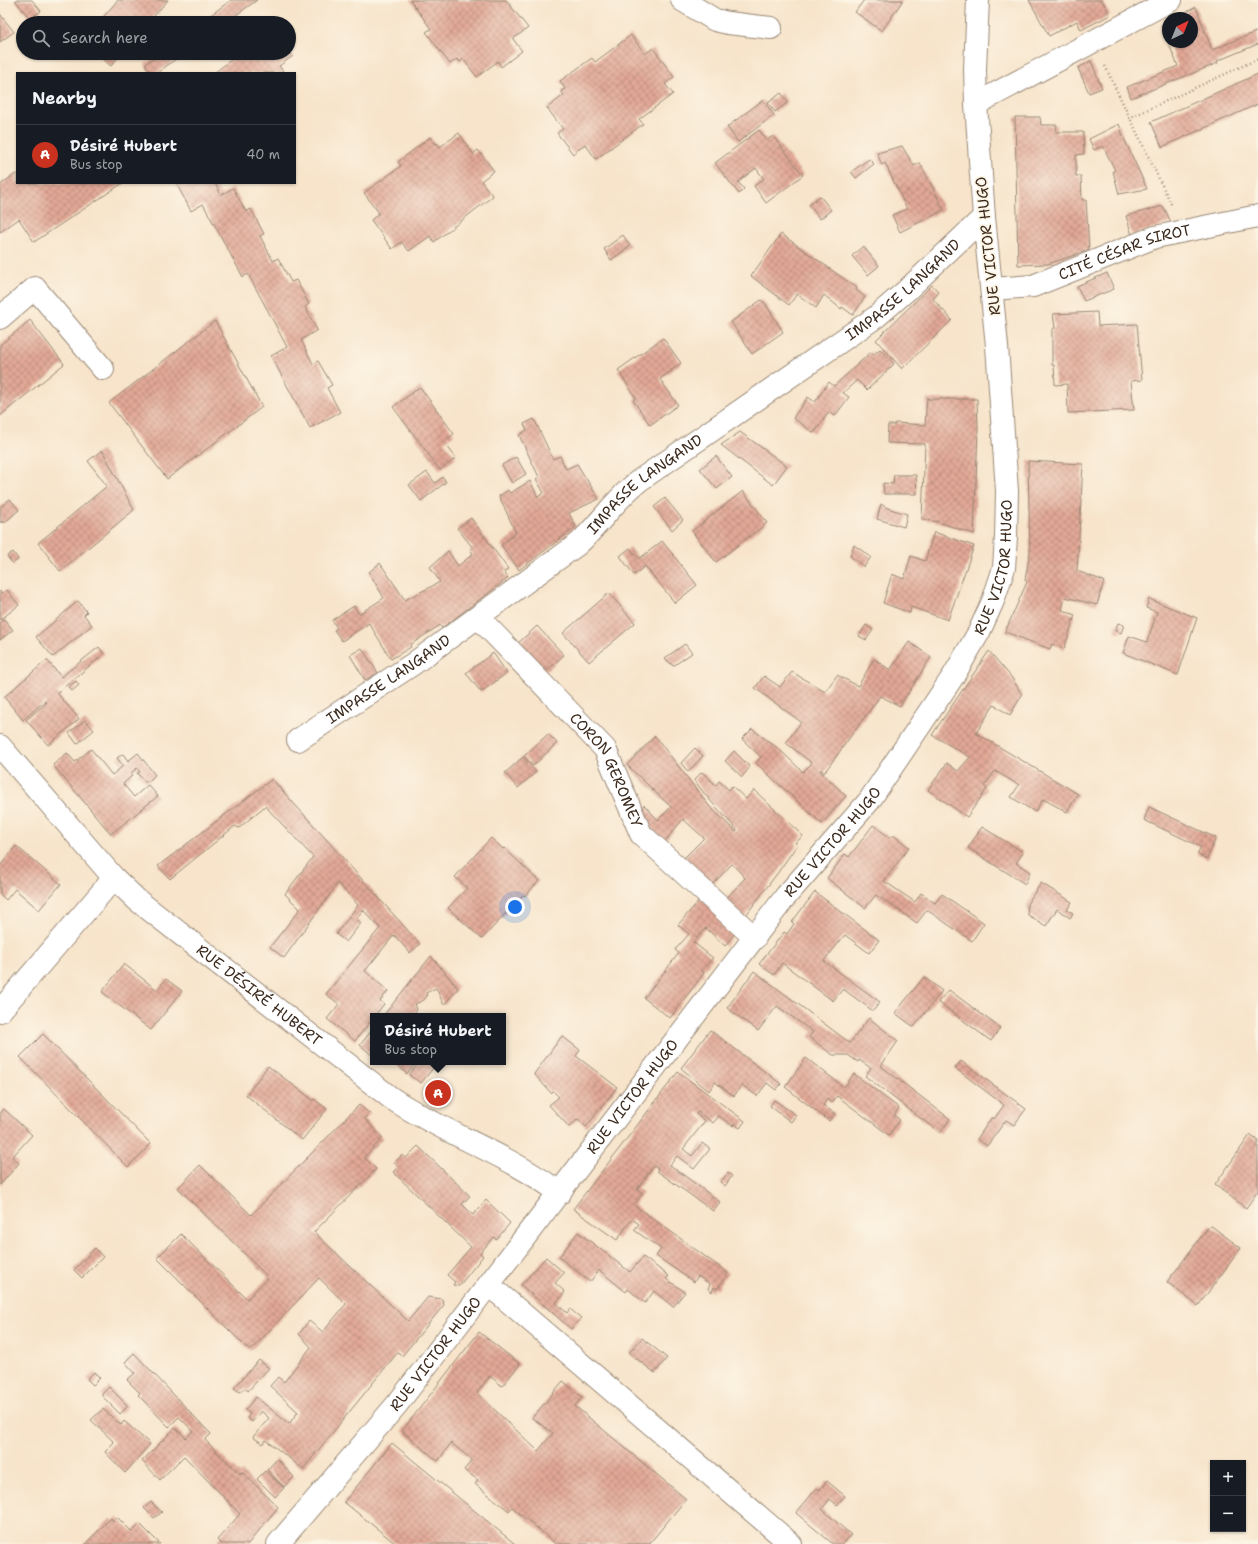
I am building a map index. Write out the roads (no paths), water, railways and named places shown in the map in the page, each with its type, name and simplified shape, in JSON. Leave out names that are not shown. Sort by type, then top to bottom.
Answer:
[{"type":"street","points":[[682,0],[715,20],[728,24],[771,28]]},
{"type":"street","name":"RUE VICTOR HUGO","points":[[278,1544],[398,1403],[801,878],[879,787],[962,662],[979,632],[993,601],[1004,568],[1006,555],[1007,491],[976,104],[975,69],[978,0]]},
{"type":"street","points":[[976,104],[1171,0]]},
{"type":"street","name":"CITÉ CÉSAR SIROT","points":[[992,289],[1033,286],[1155,237],[1258,216]]},
{"type":"street","name":"IMPASSE LANGAND","points":[[298,740],[413,664],[578,544],[594,528],[619,497],[635,484],[876,317],[907,290],[984,217]]},
{"type":"street","points":[[0,318],[35,288],[103,369]]},
{"type":"street","name":"CORON GEROMEY","points":[[478,617],[605,749],[641,834],[755,938]]},
{"type":"street","name":"RUE DÉSIRÉ HUBERT","points":[[0,746],[114,878],[137,900],[391,1098],[414,1113],[524,1169],[560,1193]]},
{"type":"street","points":[[0,1011],[114,878]]},
{"type":"street","points":[[489,1284],[791,1544]]},
{"type":"place","name":"Désiré Hubert","points":[[438,1093]]}]
